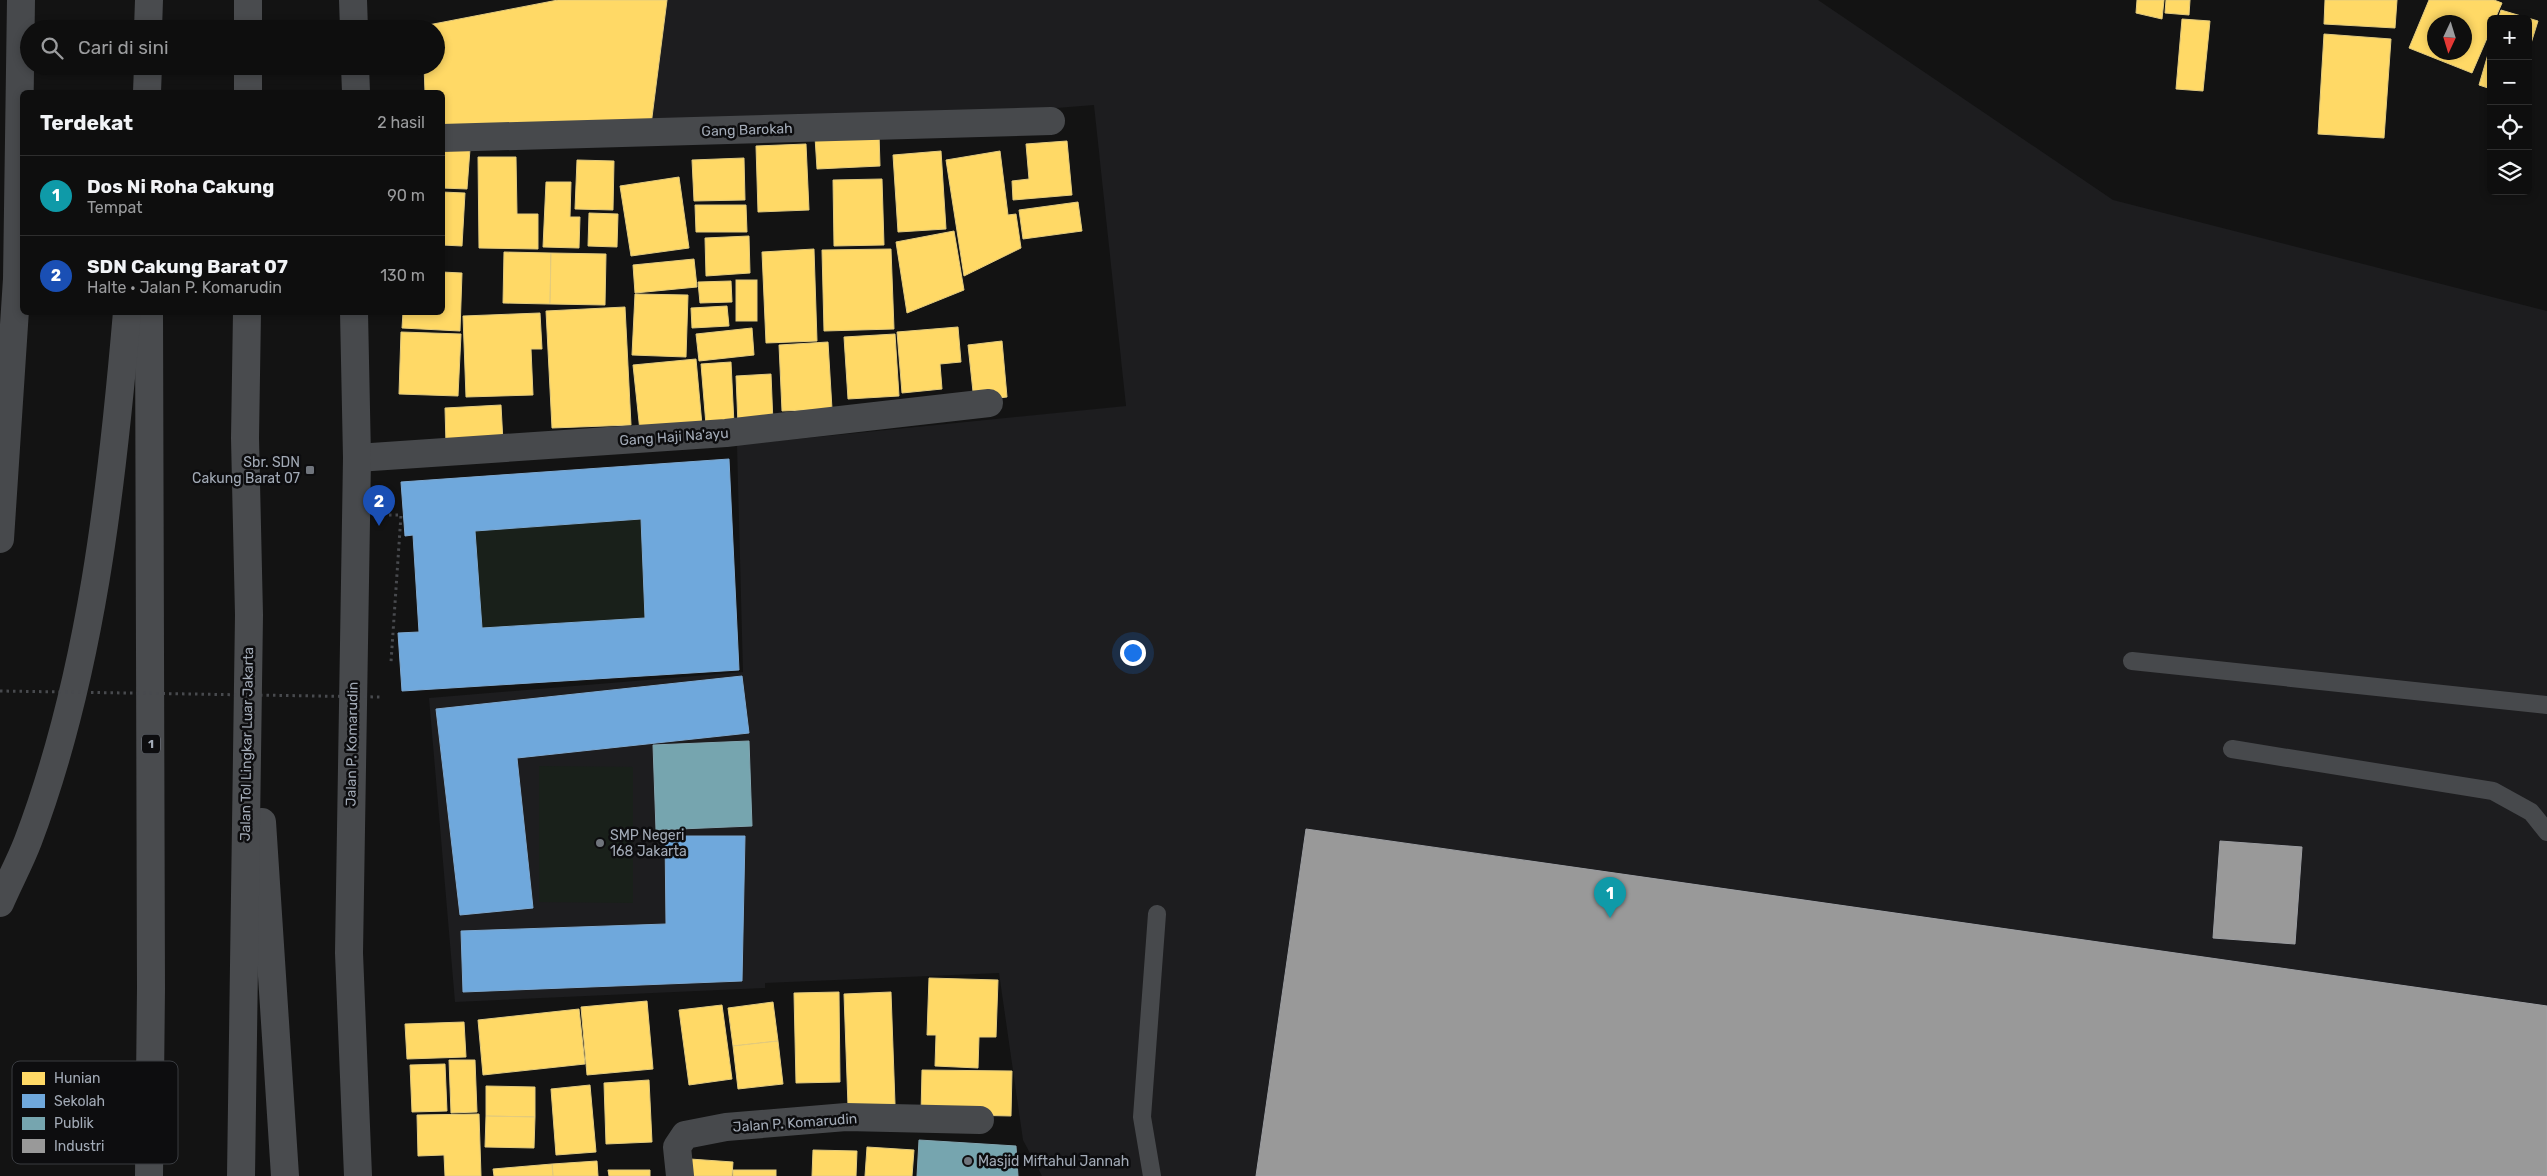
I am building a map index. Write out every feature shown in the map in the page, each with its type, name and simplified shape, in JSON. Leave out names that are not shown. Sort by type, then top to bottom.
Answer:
[{"type":"highway","points":[[148,0],[148,20]]},
{"type":"highway","points":[[248,0],[248,20]]},
{"type":"highway","points":[[248,75],[248,90]]},
{"type":"highway","points":[[0,903],[28,841],[55,758],[82,648],[120,397],[127,315]]},
{"type":"highway","name":"1","points":[[149,315],[152,928],[150,1061]]},
{"type":"highway","name":"Jalan Tol Lingkar Luar Jakarta","points":[[241,1176],[248,616],[245,438],[247,315]]},
{"type":"highway","points":[[248,616],[285,1176]]},
{"type":"street","points":[[22,0],[22,20]]},
{"type":"street","points":[[353,0],[354,20]]},
{"type":"street","points":[[20,90],[21,75]]},
{"type":"street","points":[[355,75],[356,90]]},
{"type":"street","points":[[0,538],[17,279],[20,112]]},
{"type":"street","name":"Gang Barokah","points":[[445,138],[1051,121]]},
{"type":"street","name":"Jalan P. Komarudin","points":[[354,315],[357,458],[349,953],[358,1176]]},
{"type":"street","name":"Gang Haji Na'ayu","points":[[357,458],[726,433],[989,403]]},
{"type":"street","name":"Jalan P. Komarudin","points":[[680,1176],[676,1147],[685,1135],[717,1129],[846,1117],[980,1120]]},
{"type":"lane","points":[[2132,661],[2547,705]]},
{"type":"lane","points":[[2232,750],[2493,791],[2531,812],[2547,832]]},
{"type":"lane","points":[[1152,1176],[1142,1117],[1157,914]]},
{"type":"path","points":[[391,670],[401,515]]},
{"type":"path","points":[[0,690],[380,697]]},
{"type":"shaded area","points":[[635,0],[1818,0],[2113,200],[2547,311],[2547,1176],[1042,1176],[1023,1140],[999,973],[765,983],[765,988],[455,1002],[429,698],[743,672],[737,445],[1126,406],[1094,105],[630,142]]},
{"type":"shaded area","points":[[641,519],[645,618],[482,628],[475,531]]},
{"type":"shaded area","points":[[539,766],[633,767],[633,903],[539,902]]},
{"type":"building: Hunian","points":[[558,0],[667,0],[651,125],[445,126],[445,90],[425,90],[424,75],[445,75],[445,22]]},
{"type":"building: Hunian","points":[[2137,0],[2164,0],[2162,19],[2136,13]]},
{"type":"building: Hunian","points":[[2166,0],[2190,0],[2189,15],[2165,13]]},
{"type":"building: Hunian","points":[[2325,0],[2397,0],[2395,28],[2324,24]]},
{"type":"building: Hunian","points":[[2429,0],[2494,0],[2502,3],[2497,15],[2487,15],[2487,38],[2472,73],[2439,60],[2472,60],[2472,15],[2427,15],[2427,55],[2409,48]]},
{"type":"building: Hunian","points":[[2501,10],[2518,15],[2499,15]]},
{"type":"building: Hunian","points":[[2182,19],[2210,21],[2203,91],[2176,89]]},
{"type":"building: Hunian","points":[[2532,19],[2538,21],[2532,40]]},
{"type":"building: Hunian","points":[[2324,34],[2391,39],[2384,138],[2318,134]]},
{"type":"building: Hunian","points":[[2487,58],[2487,88],[2479,85]]},
{"type":"building: Hunian","points":[[879,134],[880,166],[817,169],[815,137]]},
{"type":"building: Hunian","points":[[1067,141],[1072,195],[1013,200],[1012,181],[1029,179],[1026,144]]},
{"type":"building: Hunian","points":[[806,144],[809,210],[758,212],[756,146]]},
{"type":"building: Hunian","points":[[445,147],[470,149],[467,189],[445,188]]},
{"type":"building: Hunian","points":[[941,151],[946,229],[898,232],[893,155]]},
{"type":"building: Hunian","points":[[1000,151],[1008,215],[1016,214],[1021,248],[964,276],[946,160]]},
{"type":"building: Hunian","points":[[478,157],[516,157],[517,214],[538,214],[538,249],[479,248]]},
{"type":"building: Hunian","points":[[744,158],[745,200],[694,201],[692,160]]},
{"type":"building: Hunian","points":[[577,160],[614,161],[613,210],[575,209]]},
{"type":"building: Hunian","points":[[679,177],[689,248],[631,256],[620,186]]},
{"type":"building: Hunian","points":[[882,179],[884,245],[834,246],[833,180]]},
{"type":"building: Hunian","points":[[546,182],[571,182],[570,217],[580,217],[579,248],[543,247]]},
{"type":"building: Hunian","points":[[445,192],[465,193],[462,246],[445,245]]},
{"type":"building: Hunian","points":[[1078,202],[1082,231],[1023,239],[1019,210]]},
{"type":"building: Hunian","points":[[695,205],[746,205],[747,232],[696,232]]},
{"type":"building: Hunian","points":[[589,213],[618,214],[617,247],[588,246]]},
{"type":"building: Hunian","points":[[954,231],[964,290],[907,313],[896,242]]},
{"type":"building: Hunian","points":[[749,236],[750,273],[706,276],[705,238]]},
{"type":"building: Hunian","points":[[814,249],[817,341],[766,343],[762,252]]},
{"type":"building: Hunian","points":[[891,249],[894,329],[824,331],[822,250]]},
{"type":"building: Hunian","points":[[504,252],[551,253],[550,304],[503,303]]},
{"type":"building: Hunian","points":[[551,253],[606,254],[605,305],[550,304]]},
{"type":"building: Hunian","points":[[694,259],[697,287],[635,293],[633,265]]},
{"type":"building: Hunian","points":[[445,272],[462,273],[460,331],[402,328],[403,315],[445,315]]},
{"type":"building: Hunian","points":[[736,280],[757,280],[757,321],[736,321]]},
{"type":"building: Hunian","points":[[731,281],[732,302],[700,303],[698,282]]},
{"type":"building: Hunian","points":[[635,294],[688,295],[686,357],[632,355]]},
{"type":"building: Hunian","points":[[727,306],[729,326],[692,328],[691,308]]},
{"type":"building: Hunian","points":[[625,307],[631,425],[552,428],[546,311]]},
{"type":"building: Hunian","points":[[540,313],[542,349],[531,349],[533,395],[466,397],[463,316]]},
{"type":"building: Hunian","points":[[958,327],[961,362],[940,364],[942,389],[902,393],[897,332]]},
{"type":"building: Hunian","points":[[752,328],[754,355],[699,361],[696,334]]},
{"type":"building: Hunian","points":[[401,332],[461,334],[458,396],[399,394]]},
{"type":"building: Hunian","points":[[895,334],[899,396],[848,399],[844,337]]},
{"type":"building: Hunian","points":[[1002,341],[1007,397],[974,401],[968,345]]},
{"type":"building: Hunian","points":[[828,342],[832,409],[782,411],[779,345]]},
{"type":"building: Hunian","points":[[696,359],[702,425],[640,431],[633,365]]},
{"type":"building: Hunian","points":[[731,362],[734,424],[706,425],[701,364]]},
{"type":"building: Hunian","points":[[771,374],[773,423],[738,425],[736,376]]},
{"type":"building: Hunian","points":[[501,405],[503,442],[446,444],[445,408]]},
{"type":"building: Hunian","points":[[929,978],[998,980],[996,1037],[979,1037],[978,1068],[935,1066],[936,1035],[927,1035]]},
{"type":"building: Hunian","points":[[839,992],[840,1082],[796,1083],[794,993]]},
{"type":"building: Hunian","points":[[891,992],[895,1104],[848,1106],[844,994]]},
{"type":"building: Hunian","points":[[647,1001],[653,1069],[587,1075],[581,1007]]},
{"type":"building: Hunian","points":[[773,1002],[778,1041],[733,1046],[728,1008]]},
{"type":"building: Hunian","points":[[722,1005],[732,1079],[689,1085],[679,1010]]},
{"type":"building: Hunian","points":[[579,1009],[585,1064],[483,1075],[478,1020]]},
{"type":"building: Hunian","points":[[464,1022],[466,1057],[407,1059],[405,1024]]},
{"type":"building: Hunian","points":[[778,1041],[783,1084],[738,1089],[733,1046]]},
{"type":"building: Hunian","points":[[449,1060],[475,1060],[477,1112],[451,1113]]},
{"type":"building: Hunian","points":[[445,1064],[447,1111],[412,1112],[410,1065]]},
{"type":"building: Hunian","points":[[922,1070],[1012,1071],[1011,1116],[921,1114]]},
{"type":"building: Hunian","points":[[649,1080],[652,1142],[606,1144],[604,1083]]},
{"type":"building: Hunian","points":[[590,1085],[596,1152],[556,1155],[551,1089]]},
{"type":"building: Hunian","points":[[486,1086],[535,1087],[535,1117],[486,1116]]},
{"type":"building: Hunian","points":[[479,1114],[481,1176],[445,1176],[444,1155],[418,1156],[417,1115]]},
{"type":"building: Hunian","points":[[486,1116],[535,1117],[534,1148],[485,1147]]},
{"type":"building: Hunian","points":[[867,1147],[914,1150],[912,1176],[865,1176]]},
{"type":"building: Hunian","points":[[813,1150],[857,1151],[856,1176],[812,1176]]},
{"type":"building: Hunian","points":[[690,1159],[733,1162],[732,1176],[689,1176]]},
{"type":"building: Hunian","points":[[597,1161],[598,1176],[553,1176],[552,1164]]},
{"type":"building: Hunian","points":[[552,1164],[553,1176],[494,1176],[493,1169]]},
{"type":"building: Hunian","points":[[608,1170],[650,1170],[650,1176],[609,1176]]},
{"type":"building: Hunian","points":[[733,1170],[776,1170],[776,1176],[733,1176]]},
{"type":"building: Sekolah","points":[[729,459],[739,670],[402,691],[398,633],[419,632],[413,535],[405,536],[401,482]],"holes":[[[641,519],[645,618],[482,628],[475,531]]]},
{"type":"building: Sekolah","points":[[742,676],[749,733],[517,758],[533,908],[460,915],[436,709]]},
{"type":"building: Sekolah","points":[[665,836],[745,836],[742,981],[463,992],[461,931],[666,924]]},
{"type":"building: Publik","points":[[749,741],[752,826],[656,830],[653,745]]},
{"type":"building: Publik","name":"Masjid Miftahul Jannah","points":[[919,1140],[1016,1146],[1018,1176],[917,1176]]},
{"type":"building: Industri","points":[[1306,829],[2547,1006],[2547,1176],[1256,1176]]},
{"type":"building: Industri","points":[[2220,841],[2302,847],[2295,944],[2213,938]]},
{"type":"place","name":"Sbr. SDN Cakung Barat 07","points":[[310,470]]},
{"type":"place","name":"SDN Cakung Barat 07","points":[[379,526]]},
{"type":"place","name":"SMP Negeri 168 Jakarta","points":[[600,843]]},
{"type":"place","name":"Dos Ni Roha Cakung","points":[[1610,918]]},
{"type":"place","name":"Masjid Miftahul Jannah","points":[[968,1161]]}]
